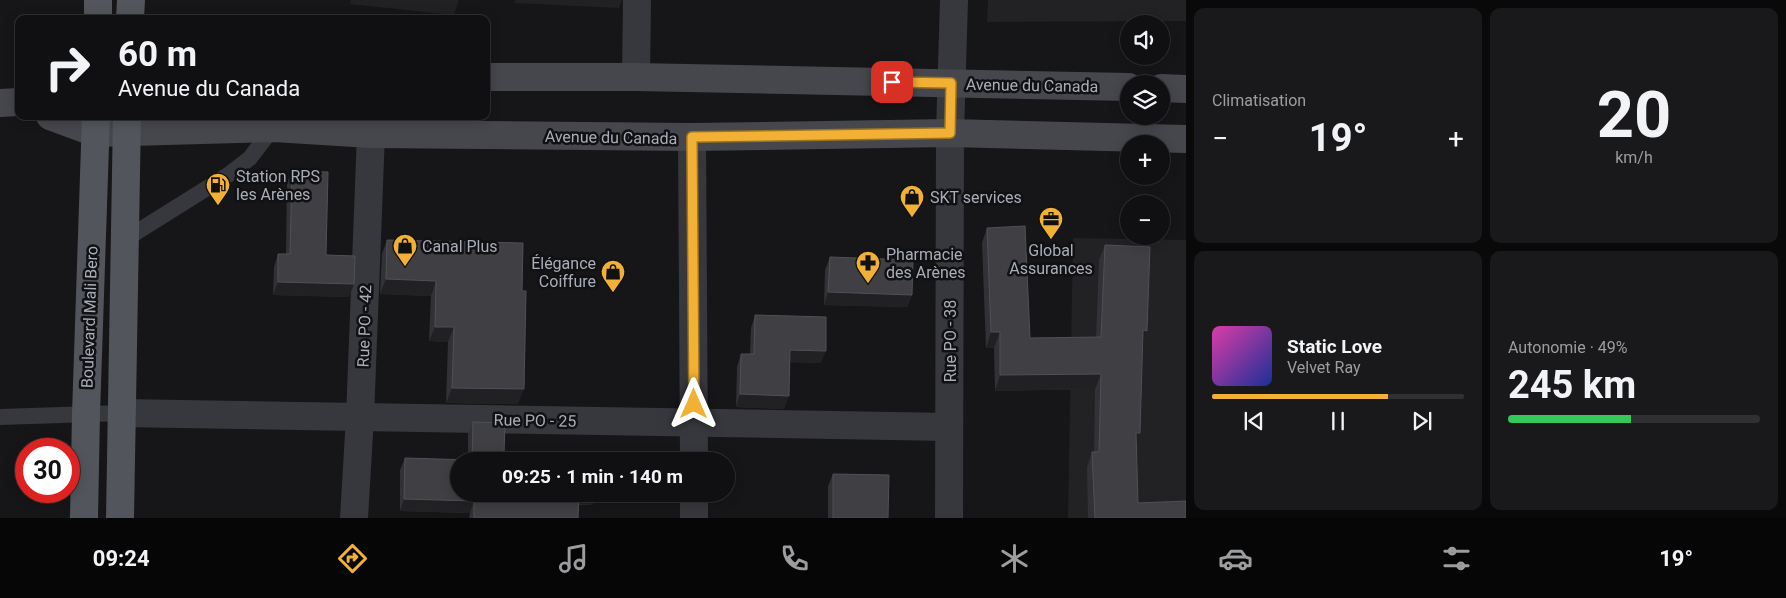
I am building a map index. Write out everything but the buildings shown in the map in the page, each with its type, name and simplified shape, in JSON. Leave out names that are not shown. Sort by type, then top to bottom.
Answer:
[{"type":"main road","points":[[98,0],[98,15]]},
{"type":"main road","points":[[130,15],[131,0]]},
{"type":"main road","name":"Boulevard Mali Bero","points":[[84,518],[96,125]]},
{"type":"main road","name":"Boulevard Mali Bero","points":[[120,518],[127,125]]},
{"type":"street","points":[[636,77],[637,0]]},
{"type":"street","name":"Rue PO - 38","points":[[949,518],[950,133],[954,0]]},
{"type":"street","name":"Avenue du Canada","points":[[490,77],[636,77],[1120,87]]},
{"type":"street","points":[[1170,88],[1186,88]]},
{"type":"street","name":"Avenue du Canada","points":[[70,120],[96,125],[276,122],[371,134],[692,137],[950,133],[1186,139]]},
{"type":"street","name":"Rue PO - 42","points":[[354,518],[360,417],[371,134]]},
{"type":"street","points":[[692,137],[694,452]]},
{"type":"street","name":"Rue PO - 25","points":[[122,413],[949,427]]},
{"type":"street","points":[[694,502],[694,518]]},
{"type":"lane","points":[[124,240],[228,175],[250,158],[276,122]]},
{"type":"lane","points":[[0,417],[122,413]]},
{"type":"shaded area","points":[[988,0],[1186,0],[1186,21],[1170,21],[1170,15],[1120,15],[1120,21],[987,22]]},
{"type":"shaded area","points":[[1073,238],[1120,239],[1120,245],[1170,245],[1170,240],[1186,240],[1186,518],[1068,518]]},
{"type":"place","name":"Station RPS les Arènes","points":[[218,206]]},
{"type":"place","name":"SKT services","points":[[912,218]]},
{"type":"place","name":"Global Assurances","points":[[1051,240]]},
{"type":"place","name":"Canal Plus","points":[[405,267]]},
{"type":"place","name":"Pharmacie des Arènes","points":[[868,284]]},
{"type":"place","name":"Élégance Coiffure","points":[[613,293]]},
{"type":"route","points":[[694,404],[692,137],[950,133],[951,83],[892,82]]}]
